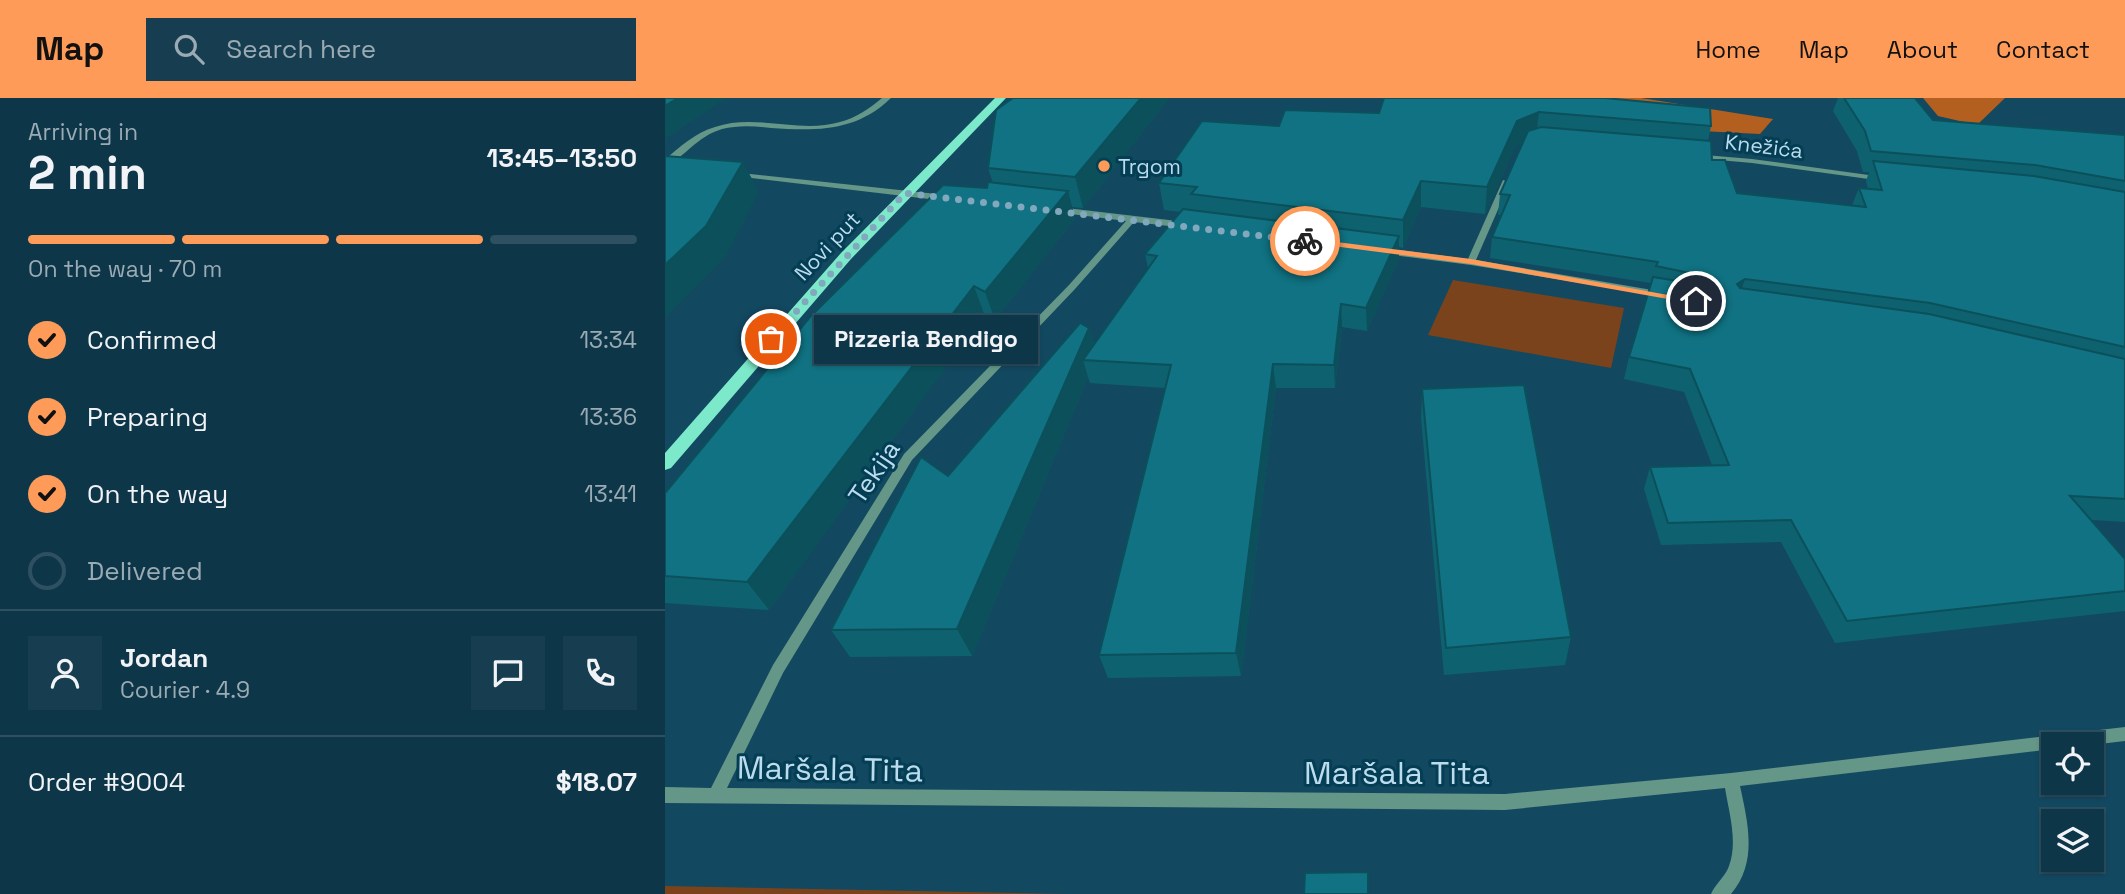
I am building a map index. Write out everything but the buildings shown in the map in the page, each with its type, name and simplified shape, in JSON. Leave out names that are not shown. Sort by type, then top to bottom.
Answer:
[{"type":"main road","name":"Novi put","points":[[665,464],[789,318],[905,193],[1001,98]]},
{"type":"street","points":[[665,166],[685,146],[714,129],[745,124],[821,130],[848,123],[874,109],[887,98]]},
{"type":"street","name":"Knežića","points":[[1685,155],[1752,160],[1895,180]]},
{"type":"street","points":[[665,166],[678,168]]},
{"type":"street","points":[[719,173],[954,199]]},
{"type":"street","points":[[1471,262],[1510,173]]},
{"type":"street","points":[[1050,209],[1200,227]]},
{"type":"street","name":"Tekija","points":[[715,796],[778,669],[908,457],[1072,287],[1132,219]]},
{"type":"street","points":[[1376,250],[1471,262],[1670,296]]},
{"type":"street","name":"Maršala Tita","points":[[665,795],[1505,802],[1731,780],[2125,734]]},
{"type":"street","points":[[1720,894],[1731,883],[1743,844],[1731,780]]},
{"type":"shaded area","points":[[1603,98],[1641,98],[1773,119],[1760,134],[1701,131]]},
{"type":"shaded area","points":[[1923,98],[2005,98],[1977,125],[1938,116]]},
{"type":"shaded area","points":[[1453,280],[1624,308],[1611,368],[1428,335]]},
{"type":"shaded area","points":[[665,886],[1065,894],[665,894]]},
{"type":"way so far","points":[[771,339],[905,193],[1305,241]]},
{"type":"place","name":"Trgom","points":[[1104,166]]},
{"type":"place","name":"Pizzeria Bendigo","points":[[771,339]]},
{"type":"route","points":[[1305,241],[1471,262],[1696,301]]}]
